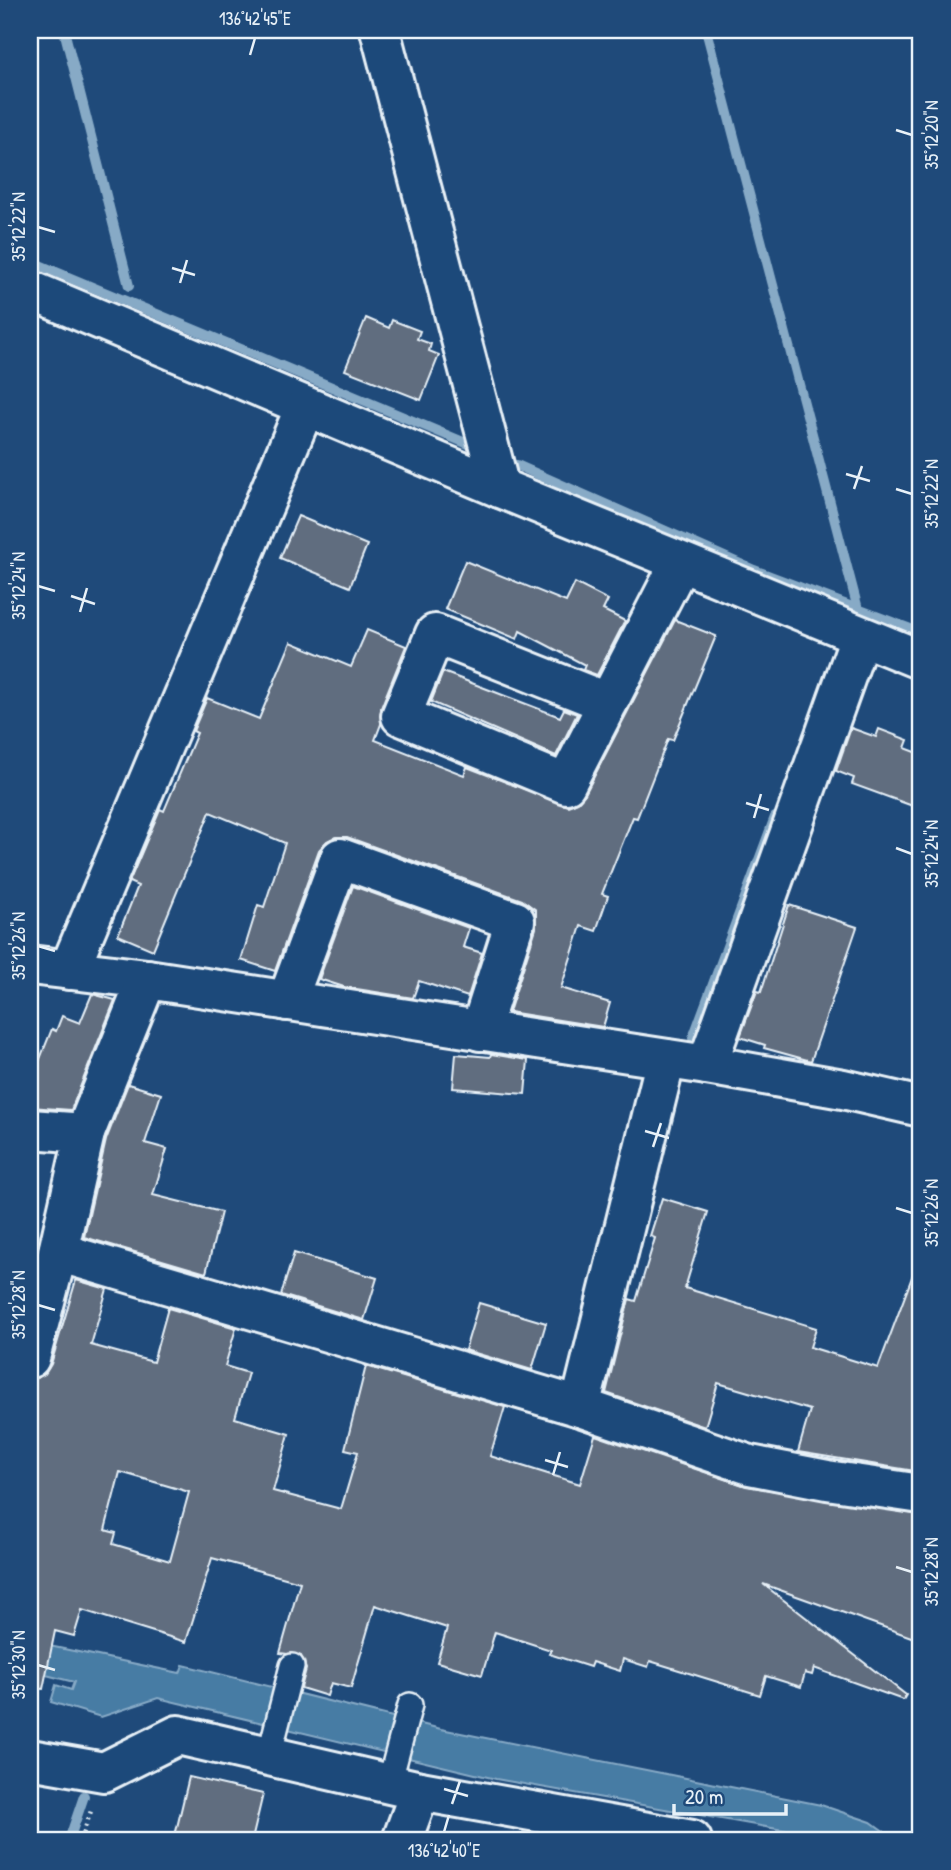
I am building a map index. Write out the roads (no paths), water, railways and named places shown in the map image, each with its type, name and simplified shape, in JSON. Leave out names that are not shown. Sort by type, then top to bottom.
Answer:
[{"type":"street","points":[[380,30],[500,488]]},
{"type":"street","points":[[30,290],[680,563],[921,660]]},
{"type":"street","points":[[69,970],[306,407]]},
{"type":"street","points":[[608,702],[435,634],[401,716],[566,784],[680,563]]},
{"type":"street","points":[[707,1065],[860,637]]},
{"type":"street","points":[[287,1001],[340,859],[515,921],[480,1031]]},
{"type":"street","points":[[30,965],[147,979],[707,1065],[921,1107]]},
{"type":"street","points":[[30,1358],[85,1133],[147,979]]},
{"type":"street","points":[[580,1407],[666,1059]]},
{"type":"street","points":[[30,1129],[85,1133]]},
{"type":"street","points":[[58,1252],[580,1407],[750,1465],[921,1494]]},
{"type":"street","points":[[30,1759],[104,1772],[178,1735],[272,1745],[401,1781],[692,1840]]},
{"type":"street","points":[[401,1781],[401,1840]]},
{"type":"lane","points":[[272,1745],[289,1676]]},
{"type":"lane","points":[[401,1781],[408,1710]]},
{"type":"water","points":[[30,1642],[180,1673],[183,1665],[441,1729],[821,1805],[871,1822],[896,1840],[818,1840],[811,1835],[496,1779],[158,1698],[101,1717],[51,1702],[56,1685],[71,1690],[74,1682],[30,1671]]},
{"type":"waterway","points":[[64,30],[129,286]]},
{"type":"waterway","points":[[706,30],[858,609]]},
{"type":"waterway","points":[[30,261],[473,446]]},
{"type":"waterway","points":[[517,465],[754,570],[921,633]]},
{"type":"waterway","points":[[693,1038],[775,817]]},
{"type":"waterway","points":[[69,1840],[84,1796]]}]
